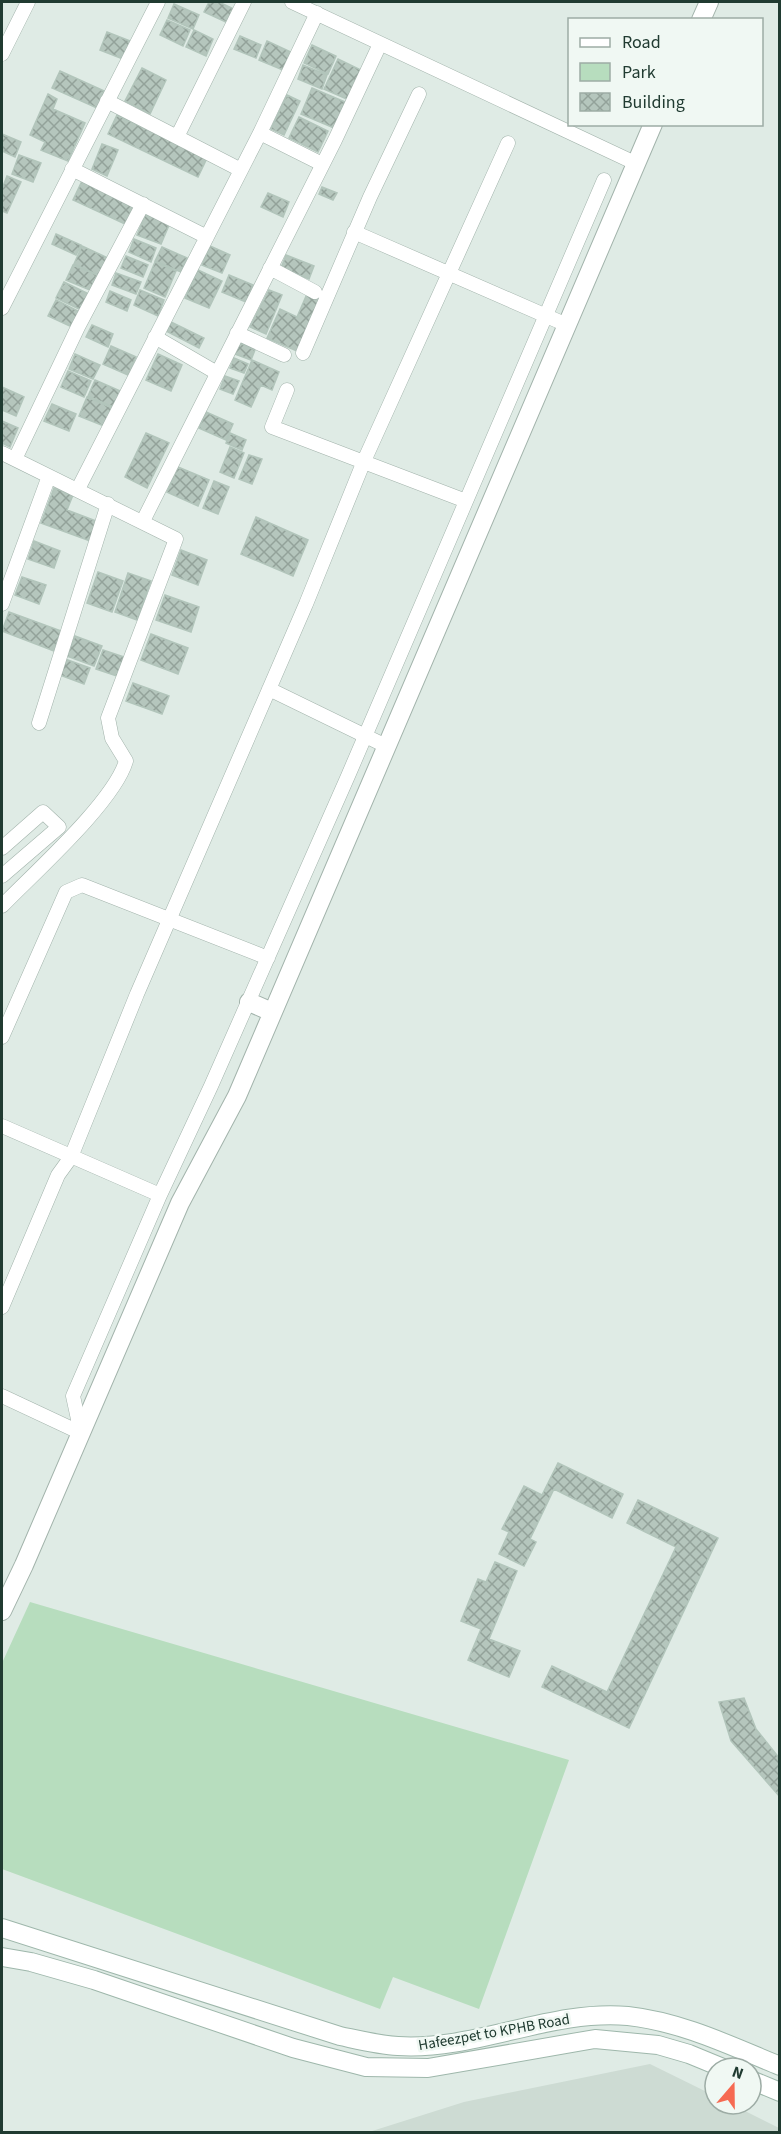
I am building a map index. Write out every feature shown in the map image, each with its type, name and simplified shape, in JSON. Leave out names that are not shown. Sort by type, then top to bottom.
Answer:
[{"type":"street","points":[[2,54],[28,2]]},
{"type":"street","points":[[2,308],[158,2]]},
{"type":"street","points":[[177,137],[244,2]]},
{"type":"street","points":[[292,2],[635,163]]},
{"type":"street","points":[[702,18],[709,2]]},
{"type":"street","points":[[78,489],[260,133],[317,13]]},
{"type":"street","points":[[143,522],[380,44]]},
{"type":"street","points":[[303,353],[354,232],[419,94]]},
{"type":"street","points":[[107,101],[241,170]]},
{"type":"street","points":[[2,1611],[180,1203],[237,1096],[652,126]]},
{"type":"street","points":[[260,133],[322,164]]},
{"type":"street","points":[[2,1307],[58,1175],[72,1157],[168,920],[269,689],[364,461],[508,143]]},
{"type":"street","points":[[72,170],[207,237]]},
{"type":"street","points":[[81,1433],[74,1396],[160,1195],[249,1002],[366,736],[604,180]]},
{"type":"street","points":[[15,459],[78,327],[143,204]]},
{"type":"street","points":[[354,232],[567,324]]},
{"type":"street","points":[[270,268],[315,292]]},
{"type":"street","points":[[237,333],[284,355]]},
{"type":"street","points":[[155,338],[217,373]]},
{"type":"street","points":[[286,390],[272,428],[466,501]]},
{"type":"street","points":[[2,453],[176,539],[108,718],[112,738],[126,761],[123,771],[109,794],[2,906]]},
{"type":"street","points":[[2,604],[49,476]]},
{"type":"street","points":[[39,723],[108,504]]},
{"type":"street","points":[[269,689],[386,746]]},
{"type":"street","points":[[2,848],[43,812],[58,827],[2,876]]},
{"type":"street","points":[[2,1037],[66,892],[82,885],[268,958]]},
{"type":"street","points":[[249,1002],[272,1012]]},
{"type":"street","points":[[2,1126],[160,1195]]},
{"type":"street","points":[[2,1396],[81,1433]]},
{"type":"street","name":"Hafeezpet to KPHB Road","points":[[2,1928],[340,2036],[374,2043],[399,2046],[441,2043],[551,2021],[627,2016],[663,2022],[699,2033],[780,2066]]},
{"type":"street","points":[[2,1957],[31,1962],[94,1980],[292,2048],[366,2067],[428,2068],[595,2039],[658,2045],[703,2060]]},
{"type":"street","points":[[763,2085],[780,2092]]},
{"type":"shaded area","points":[[650,2064],[703,2090],[703,2116],[755,2116],[779,2128],[779,2132],[369,2132],[464,2102]]},
{"type":"green space","points":[[30,1602],[569,1760],[479,2009],[393,1977],[380,2009],[2,1869],[2,1663]]},
{"type":"building","points":[[209,2],[219,2],[234,9],[228,23],[204,12]]},
{"type":"building","points":[[174,4],[199,15],[193,29],[168,18]]},
{"type":"building","points":[[167,20],[190,30],[183,46],[160,35]]},
{"type":"building","points":[[194,30],[213,39],[206,56],[186,47]]},
{"type":"building","points":[[107,32],[130,41],[123,59],[100,50]]},
{"type":"building","points":[[240,36],[261,45],[256,58],[234,49]]},
{"type":"building","points":[[267,41],[291,52],[283,70],[259,60]]},
{"type":"building","points":[[312,45],[336,56],[328,74],[304,63]]},
{"type":"building","points":[[338,59],[363,71],[349,100],[324,89]]},
{"type":"building","points":[[303,65],[327,75],[322,89],[298,79]]},
{"type":"building","points":[[142,68],[166,80],[150,114],[125,101]]},
{"type":"building","points":[[60,71],[104,91],[97,108],[52,88]]},
{"type":"building","points":[[312,88],[345,102],[334,128],[301,114]]},
{"type":"building","points":[[48,94],[57,99],[53,109],[85,123],[68,161],[41,150],[45,142],[30,135]]},
{"type":"building","points":[[287,95],[300,101],[284,135],[271,129]]},
{"type":"building","points":[[117,115],[207,158],[198,177],[108,134]]},
{"type":"building","points":[[299,117],[328,131],[318,152],[289,138]]},
{"type":"building","points":[[2,134],[21,142],[15,157],[2,151]]},
{"type":"building","points":[[102,144],[118,150],[107,176],[92,169]]},
{"type":"building","points":[[19,155],[41,163],[33,182],[12,174]]},
{"type":"building","points":[[7,176],[21,182],[7,213],[2,211],[2,189]]},
{"type":"building","points":[[82,181],[134,206],[125,224],[73,200]]},
{"type":"building","points":[[322,187],[337,193],[333,200],[319,194]]},
{"type":"building","points":[[268,193],[289,202],[283,217],[261,207]]},
{"type":"building","points":[[146,213],[170,223],[161,244],[137,235]]},
{"type":"building","points":[[56,234],[81,245],[76,255],[52,244]]},
{"type":"building","points":[[134,239],[156,248],[151,262],[129,252]]},
{"type":"building","points":[[82,246],[108,258],[100,276],[74,264]]},
{"type":"building","points":[[210,246],[230,255],[222,273],[202,265]]},
{"type":"building","points":[[162,247],[187,258],[181,272],[155,261]]},
{"type":"building","points":[[286,255],[314,266],[309,279],[281,268]]},
{"type":"building","points":[[126,256],[148,265],[143,277],[121,268]]},
{"type":"building","points":[[155,262],[176,271],[165,297],[144,288]]},
{"type":"building","points":[[73,265],[97,275],[90,290],[66,280]]},
{"type":"building","points":[[198,270],[222,281],[209,308],[185,298]]},
{"type":"building","points":[[116,273],[141,282],[136,294],[112,285]]},
{"type":"building","points":[[229,275],[253,285],[246,302],[222,292]]},
{"type":"building","points":[[64,282],[89,294],[81,310],[56,298]]},
{"type":"building","points":[[140,290],[164,300],[158,316],[134,305]]},
{"type":"building","points":[[269,290],[282,295],[266,334],[250,327]]},
{"type":"building","points":[[110,291],[131,300],[127,311],[106,302]]},
{"type":"building","points":[[307,294],[320,299],[297,351],[267,338],[280,309],[297,317]]},
{"type":"building","points":[[56,300],[80,312],[72,327],[48,316]]},
{"type":"building","points":[[171,322],[204,338],[199,348],[166,331]]},
{"type":"building","points":[[92,325],[113,334],[108,347],[86,337]]},
{"type":"building","points":[[240,343],[255,350],[251,360],[235,354]]},
{"type":"building","points":[[111,346],[136,357],[128,375],[103,364]]},
{"type":"building","points":[[75,354],[100,365],[93,379],[69,369]]},
{"type":"building","points":[[158,354],[182,365],[171,391],[146,380]]},
{"type":"building","points":[[234,358],[248,364],[244,373],[230,368]]},
{"type":"building","points":[[252,360],[279,372],[272,390],[261,385],[251,407],[235,400]]},
{"type":"building","points":[[68,371],[91,381],[84,397],[61,387]]},
{"type":"building","points":[[225,376],[239,381],[233,394],[220,389]]},
{"type":"building","points":[[95,380],[120,391],[113,407],[88,396]]},
{"type":"building","points":[[2,387],[24,397],[16,416],[2,410]]},
{"type":"building","points":[[87,397],[112,408],[104,426],[79,416]]},
{"type":"building","points":[[52,404],[76,414],[69,431],[44,421]]},
{"type":"building","points":[[206,412],[233,424],[226,440],[199,428]]},
{"type":"building","points":[[2,421],[18,428],[10,447],[2,443]]},
{"type":"building","points":[[146,433],[169,443],[147,488],[125,477]]},
{"type":"building","points":[[230,433],[246,440],[242,450],[226,443]]},
{"type":"building","points":[[230,447],[244,453],[234,478],[220,472]]},
{"type":"building","points":[[249,455],[262,459],[252,484],[239,479]]},
{"type":"building","points":[[178,467],[209,480],[198,506],[167,492]]},
{"type":"building","points":[[214,481],[229,487],[218,514],[203,508]]},
{"type":"building","points":[[54,488],[73,495],[67,510],[96,521],[93,530],[97,531],[93,542],[41,523]]},
{"type":"building","points":[[256,517],[308,540],[293,576],[241,554]]},
{"type":"building","points":[[34,541],[60,551],[54,568],[28,559]]},
{"type":"building","points":[[181,550],[207,560],[198,585],[172,575]]},
{"type":"building","points":[[98,572],[123,581],[112,612],[87,603]]},
{"type":"building","points":[[128,573],[151,581],[137,620],[115,612]]},
{"type":"building","points":[[22,577],[46,585],[39,604],[15,595]]},
{"type":"building","points":[[165,595],[199,607],[191,632],[156,620]]},
{"type":"building","points":[[9,612],[61,631],[54,651],[2,631]]},
{"type":"building","points":[[151,634],[188,648],[178,674],[141,660]]},
{"type":"building","points":[[75,636],[102,646],[94,666],[67,656]]},
{"type":"building","points":[[103,650],[127,658],[120,677],[96,669]]},
{"type":"building","points":[[65,659],[90,668],[84,684],[60,675]]},
{"type":"building","points":[[133,683],[169,696],[162,714],[126,701]]},
{"type":"building","points":[[558,1463],[623,1494],[612,1518],[554,1489],[530,1539],[536,1542],[524,1566],[499,1554],[509,1532],[502,1529],[524,1486],[542,1495]]},
{"type":"building","points":[[638,1500],[718,1538],[629,1728],[542,1687],[552,1666],[607,1692],[676,1547],[627,1523]]},
{"type":"building","points":[[495,1562],[517,1571],[489,1639],[520,1651],[509,1677],[468,1660],[481,1629],[461,1621],[478,1579],[486,1582]]},
{"type":"building","points":[[744,1698],[756,1729],[780,1759],[780,1797],[731,1741],[719,1702]]}]
